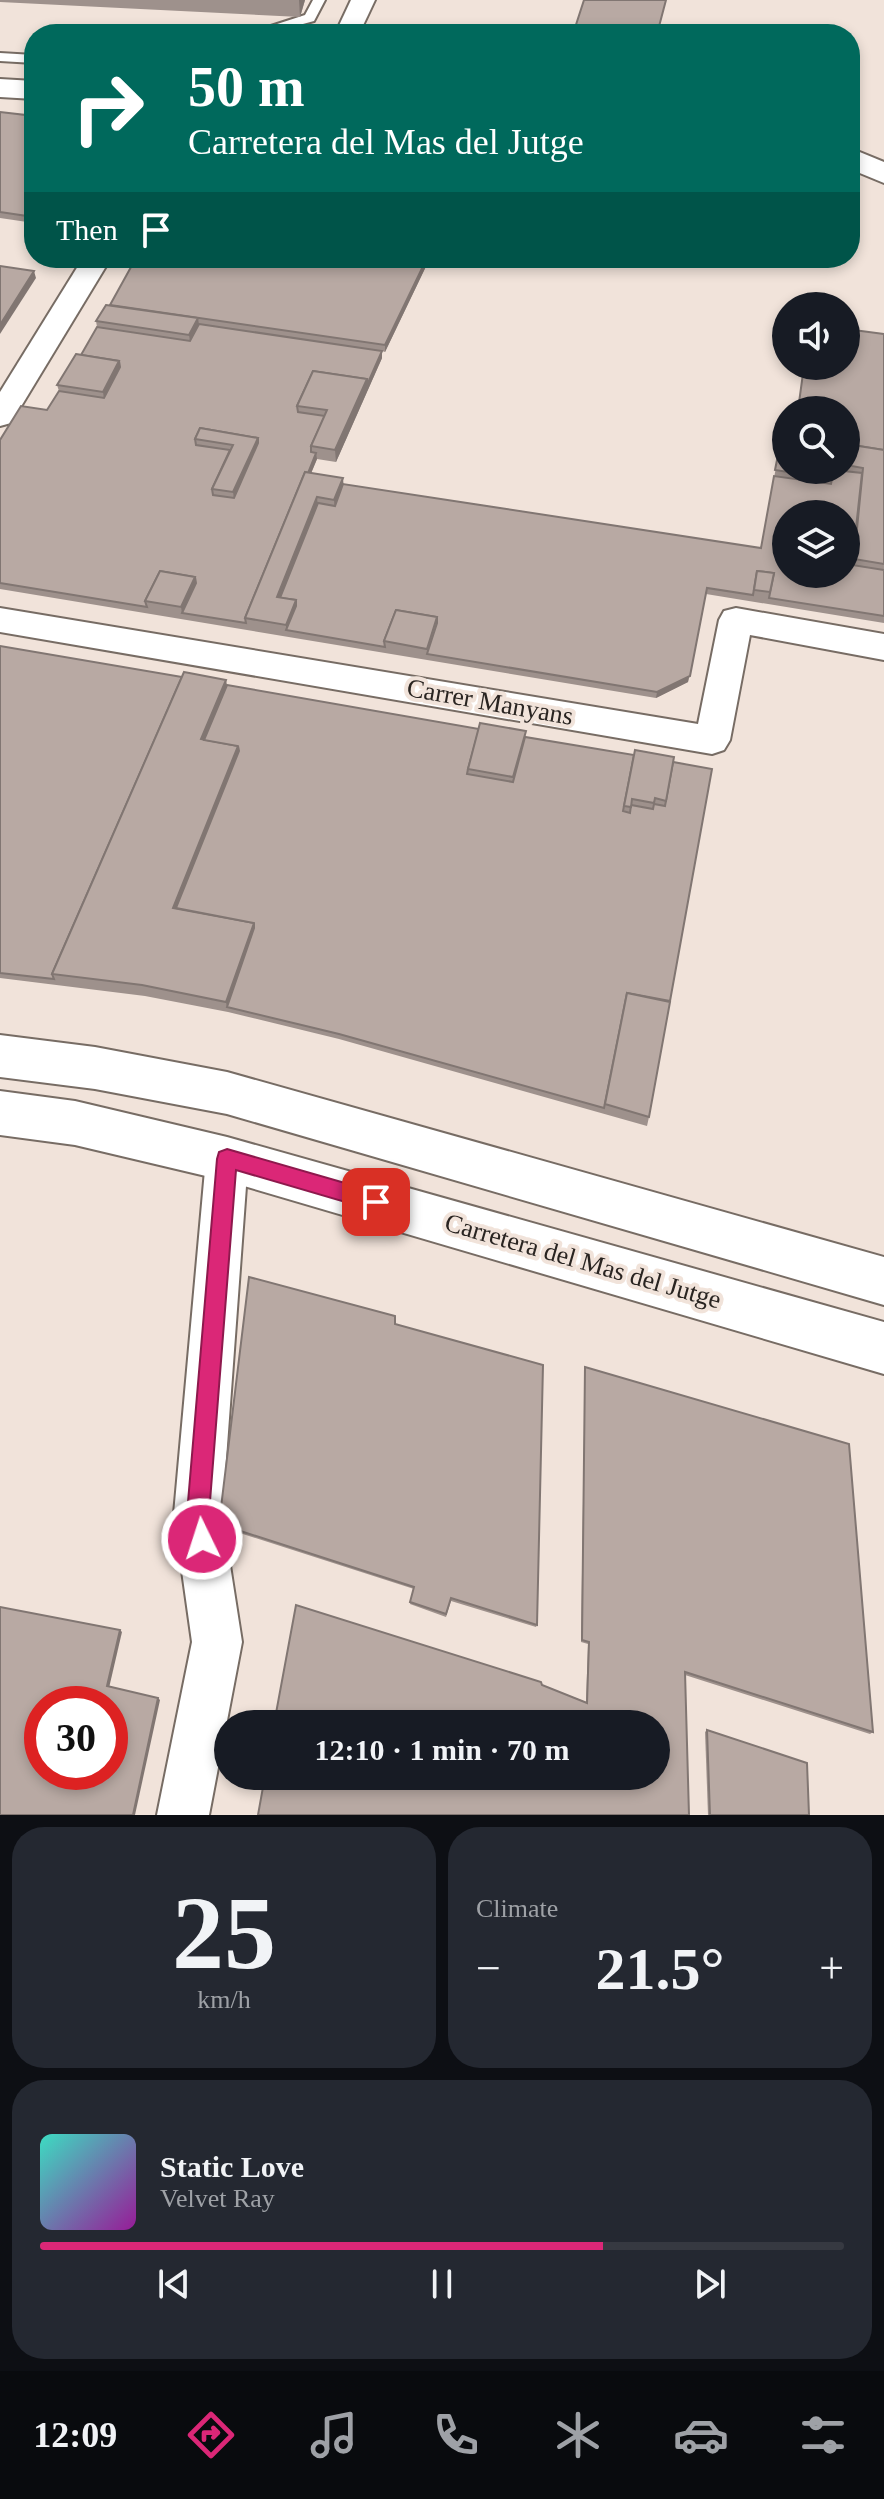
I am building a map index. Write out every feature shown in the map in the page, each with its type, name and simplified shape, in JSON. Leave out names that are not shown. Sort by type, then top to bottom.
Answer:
[{"type":"street","points":[[352,24],[363,0]]},
{"type":"street","points":[[0,88],[24,89]]},
{"type":"street","points":[[860,162],[884,174]]},
{"type":"street","points":[[0,416],[91,268]]},
{"type":"street","name":"Carrer Manyans","points":[[0,620],[712,740],[736,620],[884,647]]},
{"type":"street","points":[[0,1056],[95,1068],[227,1093],[884,1281]]},
{"type":"street","name":"Carretera del Mas del Jutge","points":[[0,1113],[75,1123],[227,1159],[884,1348]]},
{"type":"street","points":[[183,1815],[217,1642],[198,1514],[227,1159]]},
{"type":"lane","points":[[288,24],[310,18],[319,0]]},
{"type":"lane","points":[[0,57],[24,58]]},
{"type":"building","points":[[584,0],[666,0],[660,24],[576,24]]},
{"type":"building","points":[[0,112],[24,115],[24,216],[0,212]]},
{"type":"building","points":[[0,266],[34,271],[0,325]]},
{"type":"building","points":[[130,268],[422,268],[385,345],[110,305]]},
{"type":"building","points":[[106,305],[198,318],[189,335],[96,321]]},
{"type":"building","points":[[199,324],[382,351],[367,385],[367,379],[313,371],[297,406],[298,412],[325,416],[311,446],[311,452],[316,453],[308,473],[305,472],[245,618],[246,623],[182,613],[196,583],[195,577],[160,571],[145,601],[147,607],[0,583],[0,440],[21,406],[47,410],[59,391],[104,398],[120,367],[119,361],[81,355],[97,327],[190,341]],"holes":[[[200,428],[258,438],[234,498],[213,495],[212,489],[230,450],[196,445]]]},
{"type":"building","points":[[860,331],[884,334],[884,450],[860,446],[860,396],[800,396],[802,380],[860,380]]},
{"type":"building","points":[[76,354],[119,361],[103,392],[57,385]]},
{"type":"building","points":[[313,371],[367,379],[335,450],[311,446],[327,410],[297,406]]},
{"type":"building","points":[[200,428],[258,438],[233,492],[212,489],[233,445],[195,439]]},
{"type":"building","points":[[860,446],[884,450],[884,564],[860,560],[863,468],[860,467]]},
{"type":"building","points":[[305,472],[343,478],[334,500],[317,497],[277,597],[296,600],[286,625],[245,618]]},
{"type":"building","points":[[862,473],[859,500],[772,500],[772,573],[757,571],[753,595],[707,588],[690,676],[657,692],[427,654],[437,617],[396,610],[384,641],[385,647],[286,630],[296,600],[280,598],[318,503],[335,506],[343,484],[761,548],[773,484],[860,484]]},
{"type":"building","points":[[860,566],[884,570],[884,616],[769,598],[772,583],[772,588],[860,588]]},
{"type":"building","points":[[160,571],[195,577],[181,607],[145,601]]},
{"type":"building","points":[[757,571],[772,573],[770,592],[754,590]]},
{"type":"building","points":[[396,610],[437,617],[427,649],[384,641]]},
{"type":"building","points":[[0,646],[182,677],[52,974],[54,979],[0,973]]},
{"type":"building","points":[[184,672],[226,680],[201,739],[238,746],[173,908],[254,923],[226,1002],[142,985],[52,974]]},
{"type":"building","points":[[227,685],[479,729],[467,774],[513,782],[525,737],[634,755],[623,811],[630,813],[631,805],[653,809],[654,804],[665,806],[673,762],[712,769],[670,1001],[627,993],[604,1108],[339,1034],[227,1007],[254,923],[176,908],[239,751],[238,746],[204,740]]},
{"type":"building","points":[[480,723],[526,731],[513,777],[468,769]]},
{"type":"building","points":[[635,750],[674,757],[666,801],[655,798],[654,803],[632,799],[631,807],[624,806]]},
{"type":"building","points":[[627,993],[670,1002],[649,1117],[605,1104]]},
{"type":"building","points":[[249,1277],[395,1316],[395,1324],[543,1365],[537,1625],[451,1598],[446,1614],[410,1602],[414,1587],[219,1524]]},
{"type":"building","points":[[585,1367],[849,1444],[873,1732],[685,1672],[689,1815],[258,1815],[262,1790],[670,1790],[670,1710],[277,1710],[296,1605],[541,1682],[587,1703],[589,1642],[582,1640]]},
{"type":"building","points":[[0,1607],[120,1630],[107,1686],[24,1686],[24,1790],[128,1790],[128,1691],[158,1698],[133,1815],[0,1815]]},
{"type":"building","points":[[707,1730],[807,1763],[809,1815],[710,1815]]},
{"type":"route","points":[[202,1539],[198,1514],[227,1159],[376,1202]]}]
